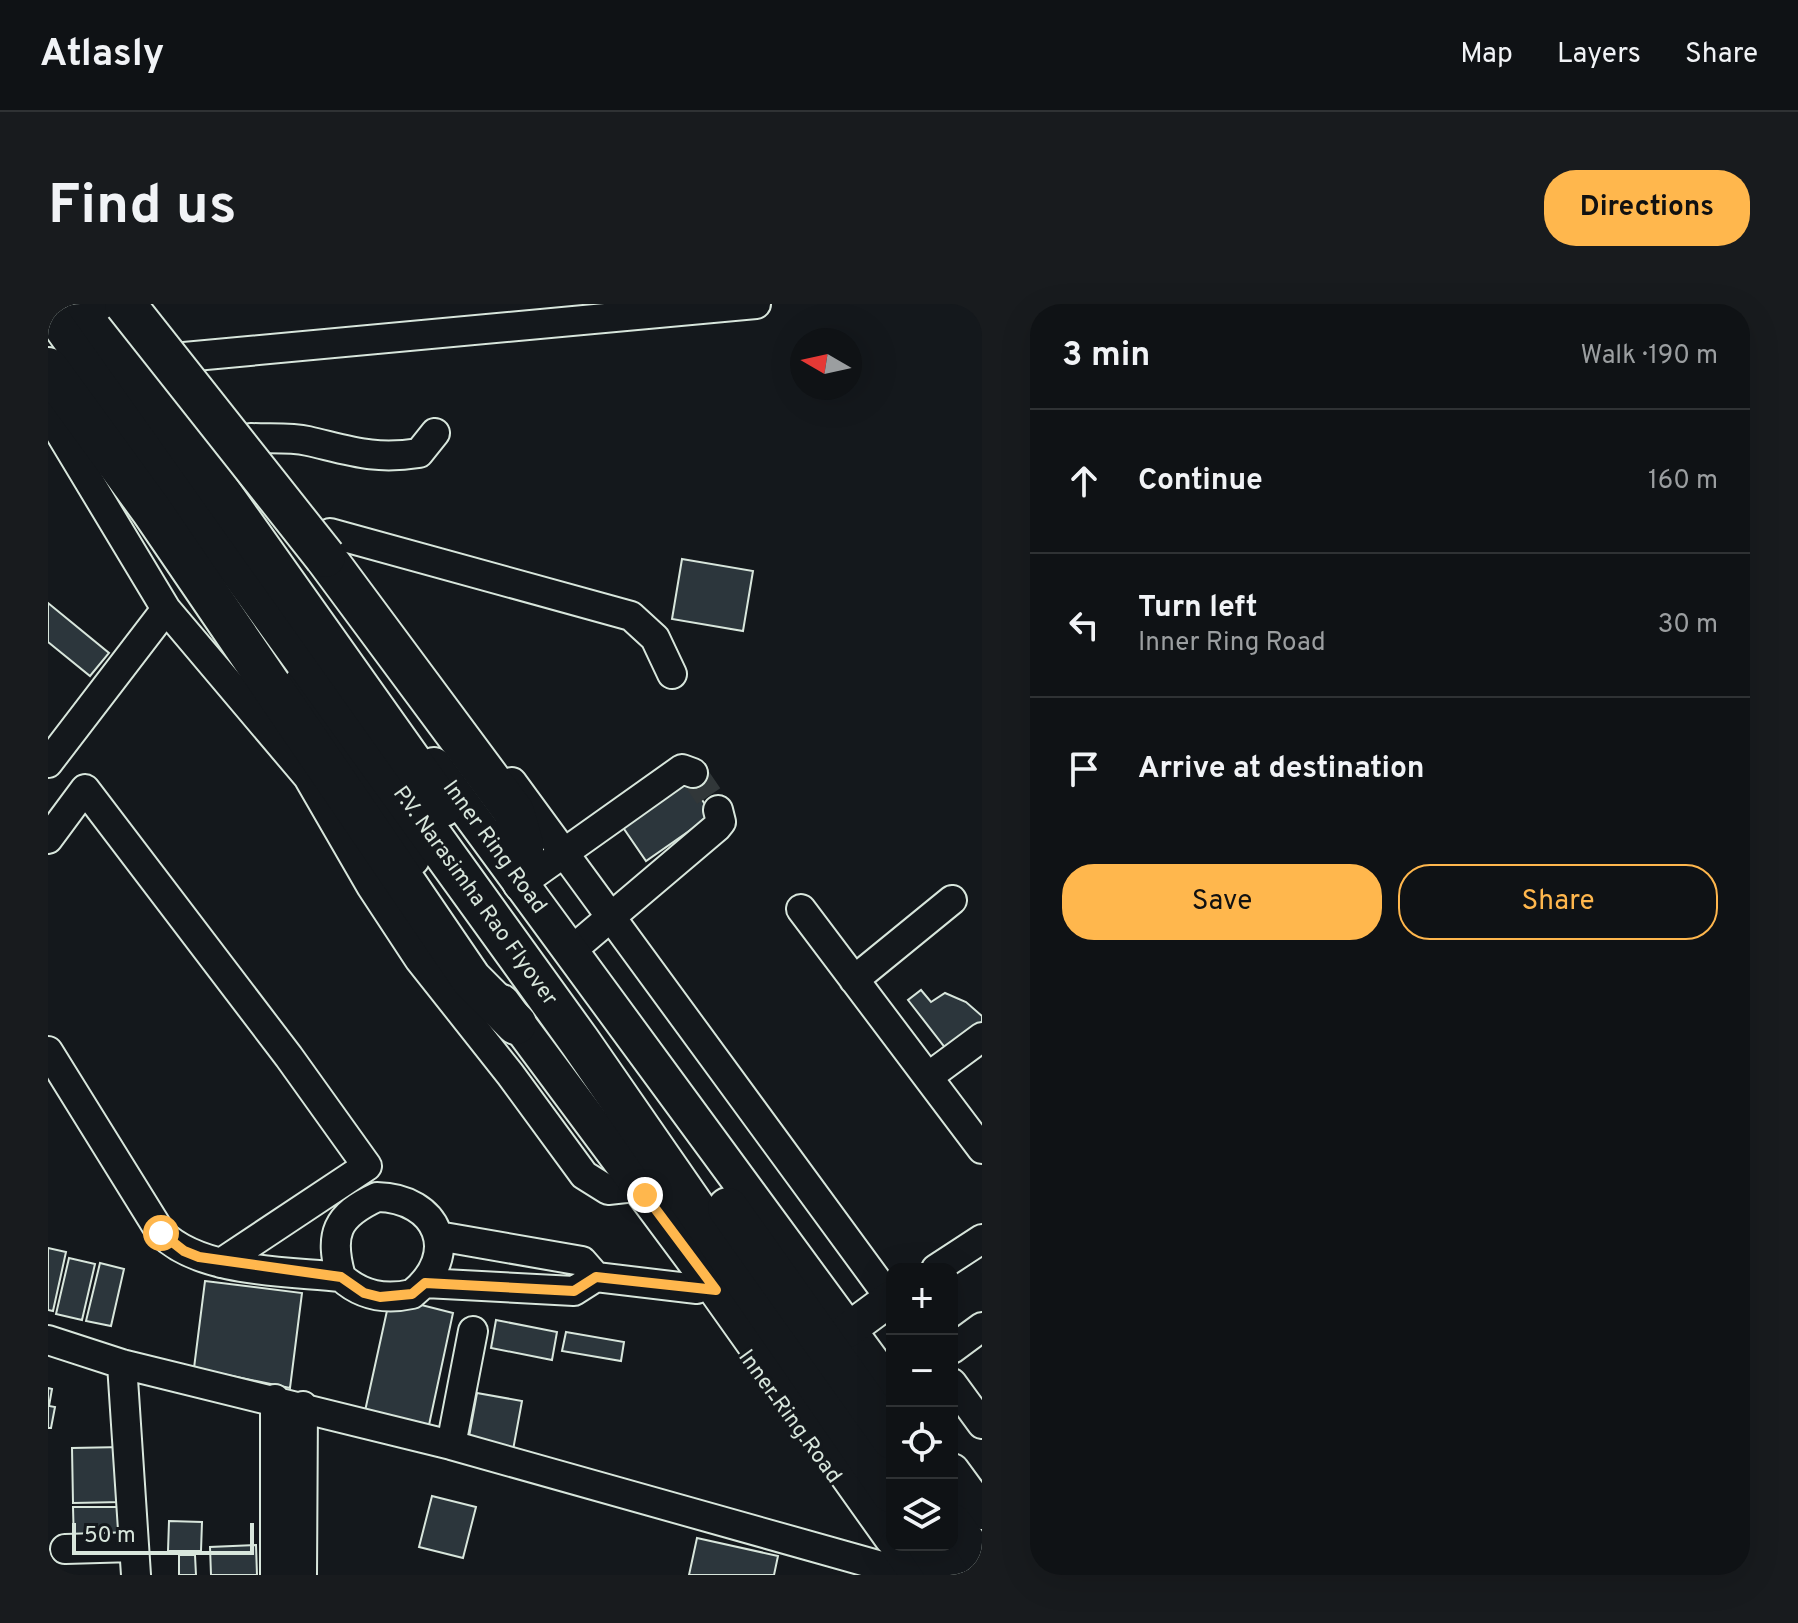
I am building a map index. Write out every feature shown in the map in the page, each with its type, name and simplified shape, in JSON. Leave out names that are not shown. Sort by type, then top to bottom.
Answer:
[{"type":"highway","name":"P.V. Narasimha Rao Flyover","points":[[48,304],[580,1042],[886,1484]]},
{"type":"highway","name":"P.V. Narasimha Rao Flyover","points":[[102,305],[886,1430]]},
{"type":"highway","points":[[102,305],[328,545],[514,812],[523,844],[523,882]]},
{"type":"highway","points":[[48,368],[152,511],[471,979],[516,1024]]},
{"type":"highway","points":[[958,1532],[982,1566]]},
{"type":"highway","points":[[909,1566],[948,1575]]},
{"type":"main road","name":"Inner Ring Road","points":[[102,305],[152,383],[285,568],[523,882],[886,1381]]},
{"type":"main road","name":"Inner Ring Road","points":[[48,315],[215,549],[516,1024],[601,1137],[706,1290],[886,1530]]},
{"type":"main road","points":[[848,1330],[886,1303]]},
{"type":"main road","points":[[958,1479],[982,1512]]},
{"type":"street","points":[[149,304],[184,357],[251,438],[328,545],[565,853],[886,1292]]},
{"type":"street","points":[[152,383],[184,357],[756,304]]},
{"type":"street","points":[[48,413],[166,609],[308,777],[371,886],[419,959],[510,1074],[584,1175],[608,1190],[626,1188]]},
{"type":"street","points":[[251,438],[305,440],[347,453],[385,458],[419,453],[435,433]]},
{"type":"street","points":[[328,545],[631,616],[655,638],[672,674]]},
{"type":"street","points":[[48,763],[166,609]]},
{"type":"street","points":[[523,882],[682,769],[693,773]]},
{"type":"street","points":[[48,839],[85,789],[289,1057],[367,1166],[377,1197]]},
{"type":"street","points":[[572,950],[717,827],[721,822],[718,810]]},
{"type":"street","points":[[854,980],[952,900]]},
{"type":"street","points":[[801,909],[982,1149]]},
{"type":"street","points":[[928,1077],[982,1037]]},
{"type":"street","points":[[48,1051],[161,1233],[184,1251],[221,1263],[341,1277],[364,1293],[380,1297],[412,1294],[425,1283],[437,1261],[438,1236],[426,1213],[416,1204],[400,1197],[377,1197],[352,1209],[341,1222],[335,1238],[335,1256],[341,1277]]},
{"type":"street","name":"Inner Ring Road","points":[[601,1137],[600,1152],[706,1290],[909,1566]]},
{"type":"street","points":[[221,1263],[367,1166]]},
{"type":"street","points":[[438,1236],[582,1261],[596,1277]]},
{"type":"street","points":[[945,1263],[982,1239]]},
{"type":"street","points":[[425,1283],[574,1291],[596,1277],[706,1290]]},
{"type":"street","points":[[958,1345],[982,1327]]},
{"type":"street","points":[[451,1445],[473,1331]]},
{"type":"street","points":[[48,1340],[122,1364],[303,1406],[909,1566]]},
{"type":"street","points":[[122,1364],[136,1575]]},
{"type":"street","points":[[958,1391],[982,1424]]},
{"type":"street","points":[[275,1399],[275,1575]]},
{"type":"street","points":[[302,1575],[303,1406]]},
{"type":"street","points":[[65,1549],[134,1547]]},
{"type":"building","points":[[682,559],[753,571],[743,631],[672,619]]},
{"type":"building","points":[[48,603],[109,653],[90,676],[48,642]]},
{"type":"building","points":[[689,780],[712,815],[646,861],[622,826]]},
{"type":"building","points":[[921,990],[931,1002],[945,993],[966,1002],[982,1016],[982,1028],[950,1054],[908,1000]]},
{"type":"building","points":[[48,1248],[66,1252],[53,1311],[48,1310]]},
{"type":"building","points":[[69,1258],[95,1264],[82,1320],[56,1314]]},
{"type":"building","points":[[100,1263],[124,1269],[111,1326],[86,1321]]},
{"type":"building","points":[[205,1281],[302,1293],[290,1388],[194,1368]]},
{"type":"building","points":[[390,1297],[453,1313],[429,1425],[365,1411]]},
{"type":"building","points":[[496,1320],[557,1332],[552,1360],[491,1348]]},
{"type":"building","points":[[566,1332],[624,1342],[621,1361],[562,1351]]},
{"type":"building","points":[[48,1388],[52,1389],[49,1406],[55,1407],[51,1428],[48,1428]]},
{"type":"building","points":[[477,1393],[522,1401],[513,1450],[468,1442]]},
{"type":"building","points":[[122,1447],[122,1502],[73,1503],[72,1448]]},
{"type":"building","points":[[432,1496],[476,1507],[463,1558],[419,1547]]},
{"type":"building","points":[[73,1507],[122,1507],[123,1544],[74,1545]]},
{"type":"building","points":[[169,1521],[202,1522],[201,1551],[168,1551]]},
{"type":"building","points":[[697,1538],[778,1556],[774,1575],[689,1575]]},
{"type":"building","points":[[256,1545],[257,1575],[211,1575],[210,1547]]},
{"type":"building","points":[[179,1555],[195,1555],[196,1575],[179,1575]]},
{"type":"tunnel","points":[[693,773],[718,810]]},
{"type":"route","points":[[161,1233],[171,1243],[199,1257],[221,1263],[341,1277],[364,1293],[380,1297],[412,1294],[425,1283],[574,1291],[596,1277],[716,1290],[645,1195]]}]
